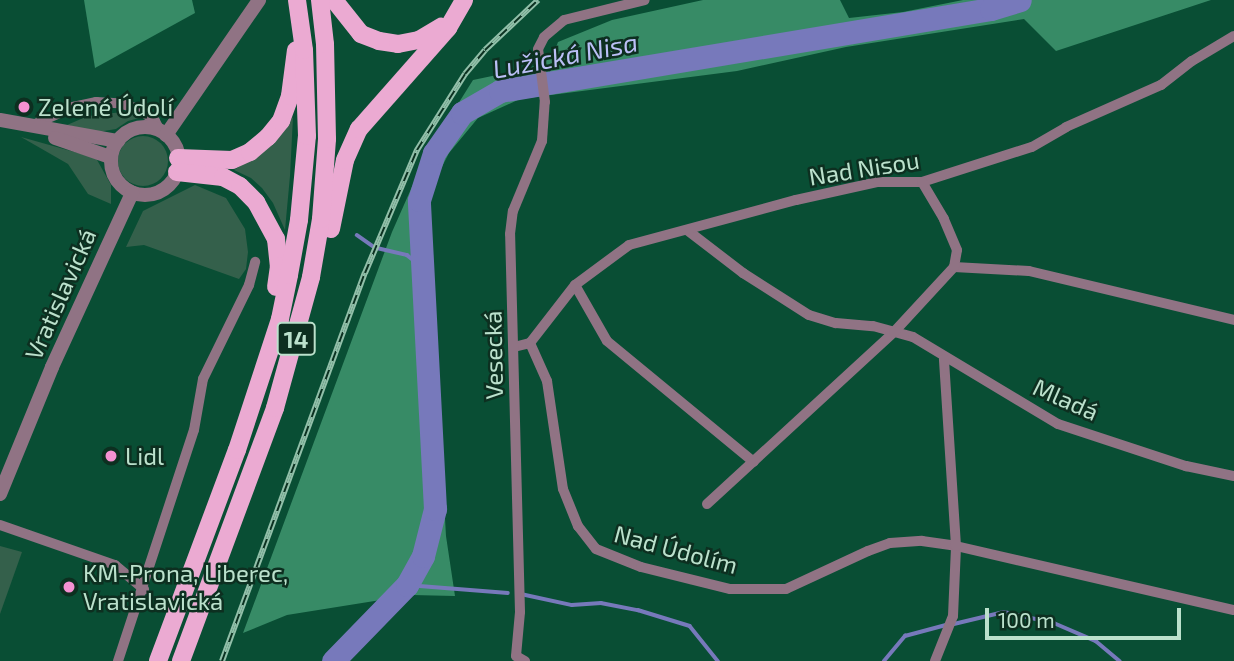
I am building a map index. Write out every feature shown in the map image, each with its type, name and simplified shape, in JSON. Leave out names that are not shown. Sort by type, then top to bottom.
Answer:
[{"type":"highway","name":"14","points":[[158,661],[237,450],[280,319],[299,220],[307,112],[297,0]]},
{"type":"highway","name":"14","points":[[181,661],[275,408],[311,277],[326,177],[328,102],[320,0]]},
{"type":"highway","points":[[294,345],[308,319],[330,238],[345,160],[359,129],[453,20],[464,0]]},
{"type":"highway","points":[[335,4],[361,33],[379,41],[398,44],[419,40],[453,20]]},
{"type":"highway","points":[[178,165],[232,160],[250,152],[268,137],[281,121],[290,96],[300,19]]},
{"type":"highway","points":[[178,165],[223,177],[240,186],[256,202],[276,239],[279,265],[275,294],[237,450]]},
{"type":"street","points":[[163,133],[259,0]]},
{"type":"street","name":"Vesecká","points":[[525,661],[516,656],[520,612],[510,234],[513,211],[542,141],[545,102],[538,54],[544,37],[564,20],[645,0]]},
{"type":"street","name":"Nad Nisou","points":[[530,342],[575,285],[629,245],[796,200],[878,182],[922,182],[1032,147],[1066,127],[1161,85],[1192,61],[1234,36]]},
{"type":"street","points":[[42,121],[60,112],[96,102],[118,103],[139,109],[155,121],[173,142],[178,165],[171,182],[155,193],[132,193],[117,181],[110,157],[117,141],[137,128],[163,133]]},
{"type":"street","points":[[0,120],[42,121],[117,141]]},
{"type":"street","points":[[0,126],[36,132],[110,157]]},
{"type":"street","points":[[707,503],[894,332],[954,267],[957,250],[944,219],[922,182]]},
{"type":"street","name":"Vratislavická","points":[[0,494],[52,367],[132,193]]},
{"type":"street","name":"Mladá","points":[[687,230],[809,315],[836,323],[873,326],[913,337],[944,359],[1058,424],[1186,466],[1234,476]]},
{"type":"street","points":[[118,661],[144,589],[194,430],[203,379],[248,285],[255,262]]},
{"type":"street","points":[[954,267],[1029,271],[1234,320]]},
{"type":"street","points":[[575,285],[607,341],[754,462]]},
{"type":"street","points":[[514,347],[530,342]]},
{"type":"street","name":"Nad Údolím","points":[[530,342],[547,381],[563,489],[578,526],[596,549],[641,567],[730,589],[786,589],[890,543],[922,541],[956,546],[1234,610]]},
{"type":"street","points":[[935,661],[953,616],[956,546],[944,359]]},
{"type":"street","points":[[0,525],[115,565],[144,589]]},
{"type":"green space","points":[[84,0],[192,0],[195,13],[95,68]]},
{"type":"green space","points":[[703,0],[840,0],[849,18],[903,12],[963,0],[1211,0],[1056,51],[1024,19],[846,47],[737,71],[520,99],[478,118],[449,153],[427,196],[446,536],[455,596],[412,595],[287,615],[243,633],[392,232],[426,155],[473,80],[530,68],[553,55],[558,42],[612,20]]},
{"type":"green space","points":[[122,112],[143,117],[128,121],[116,129],[98,132],[67,125],[88,116]]},
{"type":"green space","points":[[293,117],[285,230],[273,203],[262,188],[251,178],[234,170],[274,144]]},
{"type":"green space","points":[[143,136],[161,143],[168,161],[161,179],[143,186],[125,179],[118,161],[125,143]]},
{"type":"green space","points":[[21,137],[96,158],[111,185],[111,204],[88,194],[68,164]]},
{"type":"green space","points":[[195,185],[226,198],[245,229],[248,252],[246,269],[239,279],[144,245],[126,247],[143,211]]},
{"type":"green space","points":[[0,546],[22,552],[0,614]]},
{"type":"waterway","name":"Lužická Nisa","points":[[333,661],[407,585],[423,556],[435,509],[419,200],[434,153],[462,113],[500,91],[991,9],[1020,0]]},
{"type":"waterway","points":[[357,235],[373,246]]},
{"type":"waterway","points":[[377,248],[407,255],[420,265]]},
{"type":"waterway","points":[[407,585],[508,593]]},
{"type":"waterway","points":[[521,594],[572,605],[601,603],[638,610],[690,626],[718,661]]},
{"type":"waterway","points":[[954,624],[1004,612],[1054,623],[1096,641],[1120,661]]},
{"type":"waterway","points":[[884,661],[905,636],[946,625]]},
{"type":"railway","points":[[222,661],[365,273],[417,150],[465,74],[485,50],[538,0]]},
{"type":"place","name":"Zelené Údolí","points":[[24,107]]},
{"type":"place","name":"Lidl","points":[[111,456]]},
{"type":"place","name":"KM-Prona, Liberec, Vratislavická","points":[[69,587]]}]
